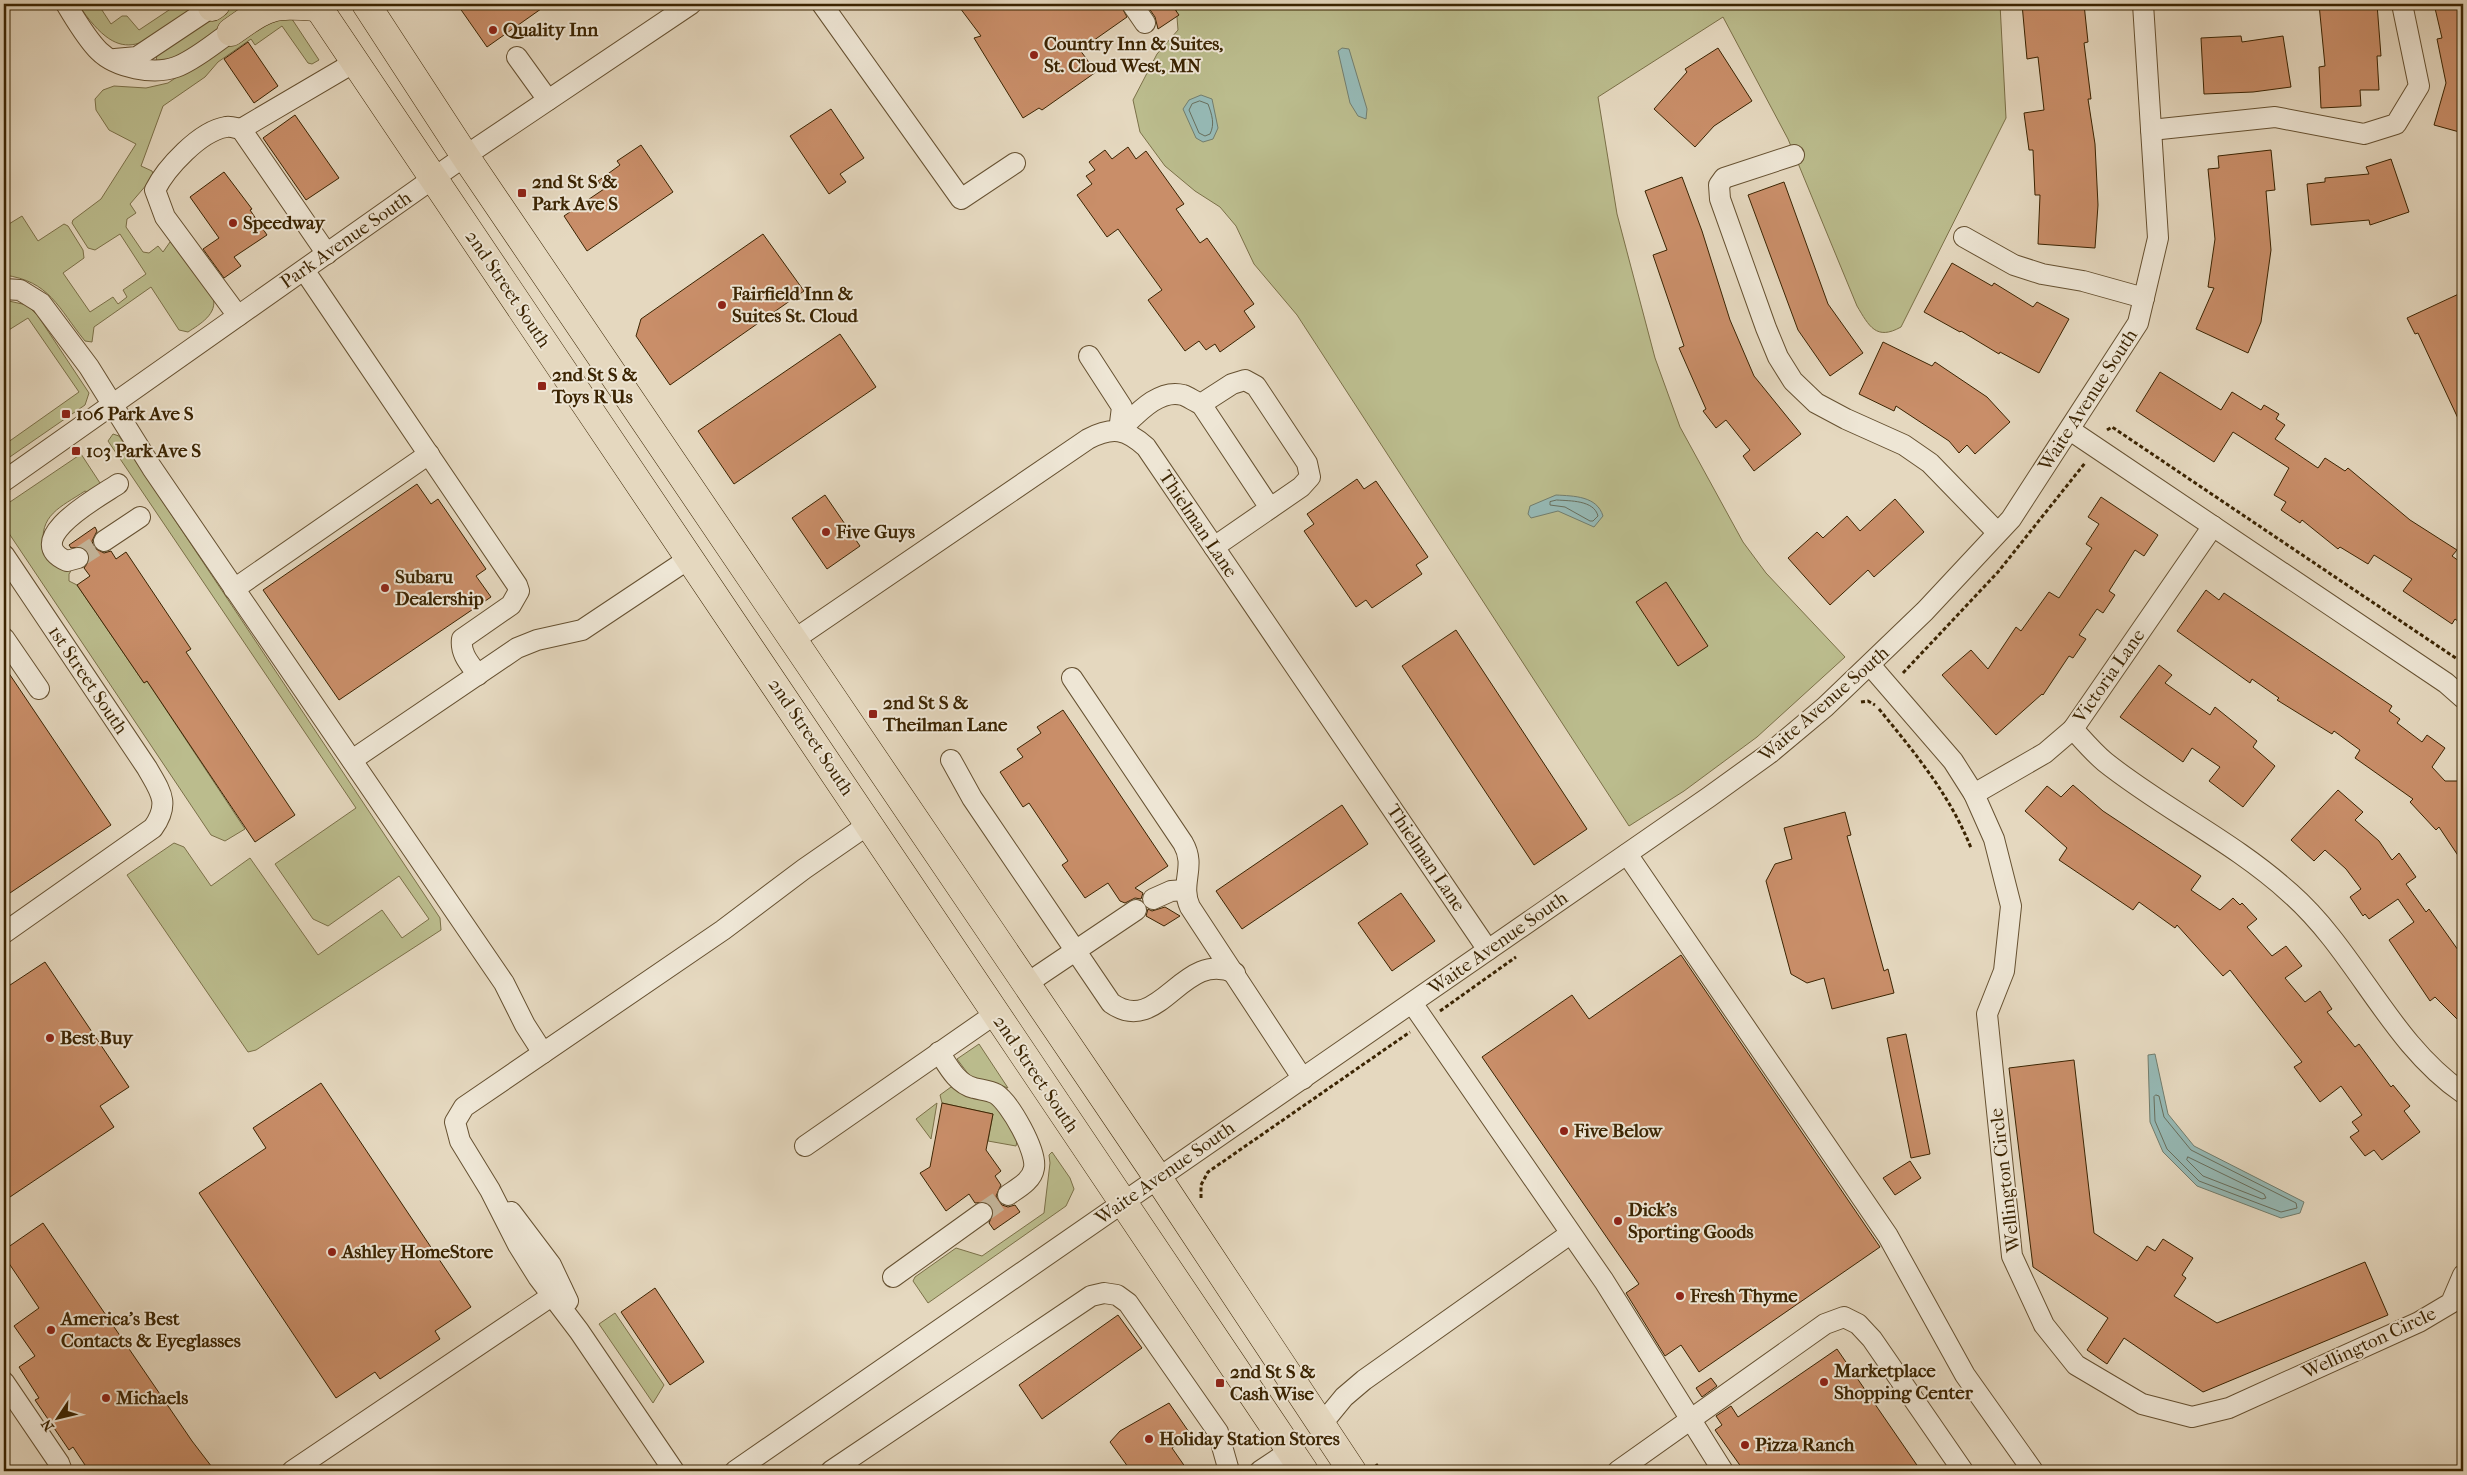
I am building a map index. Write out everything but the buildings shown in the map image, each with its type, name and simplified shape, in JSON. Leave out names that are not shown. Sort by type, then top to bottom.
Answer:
[{"type":"highway","points":[[231,32],[270,7],[282,4],[316,5]]},
{"type":"highway","name":"2nd Street South","points":[[366,4],[465,156],[792,641],[1158,1178],[1321,1425],[1364,1467]]},
{"type":"highway","name":"2nd Street South","points":[[316,5],[1297,1461]]},
{"type":"street","points":[[66,4],[92,44],[107,57],[127,66],[165,70],[186,62],[231,32]]},
{"type":"street","points":[[822,4],[961,199],[1015,163]]},
{"type":"street","points":[[1132,4],[1145,23]]},
{"type":"street","name":"Waite Avenue South","points":[[735,1471],[1770,753],[1870,665],[1925,611],[1997,532],[2011,520],[2138,323],[2158,238],[2143,4]]},
{"type":"street","points":[[2151,130],[2275,117],[2364,134],[2396,124],[2419,86],[2402,4]]},
{"type":"street","points":[[107,57],[117,60],[137,57],[214,5]]},
{"type":"street","name":"Park Avenue South","points":[[4,480],[465,156],[687,5]]},
{"type":"street","points":[[517,57],[548,100]]},
{"type":"street","points":[[241,129],[354,62]]},
{"type":"street","points":[[238,316],[166,217],[155,190],[163,174],[173,162],[203,138],[218,129],[228,126],[241,129],[327,254]]},
{"type":"street","points":[[1794,155],[1724,178],[1719,185],[1720,199],[1778,357],[1793,382],[1816,403],[1846,419],[1904,445],[1930,463],[1997,532]]},
{"type":"street","points":[[1964,237],[2014,265],[2042,274],[2083,281],[2144,298]]},
{"type":"street","points":[[304,270],[513,577],[519,591],[510,605],[462,639],[461,646],[464,655],[478,675]]},
{"type":"street","points":[[4,289],[20,290],[41,302],[89,367],[152,468],[504,983],[525,1025],[543,1053]]},
{"type":"street","points":[[1089,356],[1122,407],[1119,431]]},
{"type":"street","points":[[1201,404],[1232,384],[1245,380],[1256,386],[1307,463],[1310,477],[1301,487],[1214,546]]},
{"type":"street","points":[[792,641],[1088,439],[1102,432],[1119,431],[1148,405],[1166,395],[1182,395],[1201,404],[1270,508]]},
{"type":"street","points":[[2070,430],[2446,683],[2463,698]]},
{"type":"street","name":"Thielman Lane","points":[[1119,431],[1133,435],[1146,447],[1488,950]]},
{"type":"street","points":[[234,589],[429,454]]},
{"type":"street","points":[[78,558],[67,561],[57,555],[54,550],[54,534],[59,526],[118,484]]},
{"type":"street","points":[[104,541],[140,517]]},
{"type":"street","name":"Victoria Lane","points":[[1974,794],[2045,753],[2073,729],[2214,526]]},
{"type":"street","name":"1st Street South","points":[[4,556],[147,768],[163,800],[164,809],[159,820],[147,833],[4,933]]},
{"type":"street","points":[[352,760],[527,642],[582,630],[690,558]]},
{"type":"street","points":[[4,638],[40,689]]},
{"type":"street","name":"Wellington Circle","points":[[1870,665],[1954,761],[1974,794],[1994,839],[2011,906],[2004,971],[1987,1014],[2012,1256],[2044,1325],[2076,1366],[2142,1404],[2192,1417],[2201,1415],[2229,1408],[2419,1322],[2451,1303],[2463,1275]]},
{"type":"street","points":[[1072,678],[1188,852],[1190,861],[1185,896],[1190,907],[1302,1078]]},
{"type":"street","points":[[2073,729],[2104,761],[2256,865],[2291,894],[2326,930],[2421,1058],[2463,1093]]},
{"type":"street","points":[[951,760],[972,798],[1111,1003],[1126,1012],[1146,1009],[1201,971],[1218,967],[1235,973]]},
{"type":"street","points":[[674,1471],[579,1331],[557,1292],[518,1245],[478,1169],[466,1152],[456,1130],[458,1114],[464,1107],[748,912],[804,869],[868,824]]},
{"type":"street","points":[[1627,854],[1888,1236],[1965,1375],[2033,1471]]},
{"type":"street","points":[[1153,899],[1170,891],[1185,890]]},
{"type":"street","points":[[1026,984],[1136,910]]},
{"type":"street","points":[[1412,1003],[1604,1281],[1723,1471]]},
{"type":"street","points":[[805,1146],[995,1014]]},
{"type":"street","points":[[939,1052],[953,1073],[966,1086],[997,1094],[1020,1125],[1032,1148],[1034,1160],[1031,1176],[1028,1181],[1008,1195]]},
{"type":"street","points":[[893,1277],[982,1213]]},
{"type":"street","points":[[1321,1425],[1344,1397],[1364,1380],[1570,1234]]},
{"type":"street","points":[[292,1471],[557,1292]]},
{"type":"street","points":[[831,1471],[1091,1296],[1104,1293],[1117,1295],[1128,1303],[1180,1376],[1222,1438],[1225,1464],[1229,1471]]},
{"type":"street","points":[[1618,1471],[1692,1421],[1825,1324],[1844,1317],[1858,1324],[1872,1339],[1963,1471]]},
{"type":"street","points":[[4,1382],[59,1463],[62,1471]]},
{"type":"street","points":[[1260,1471],[1297,1461]]},
{"type":"path","points":[[1859,704],[1863,701],[1872,701],[1933,644],[1998,572],[2045,515],[2108,429],[2112,427],[2463,663]]},
{"type":"path","points":[[1872,701],[1933,777],[1960,821],[1971,848]]},
{"type":"path","points":[[1201,1201],[1201,1185],[1208,1172],[1520,954]]},
{"type":"path","points":[[1364,1467],[1380,1471]]},
{"type":"green space","points":[[78,4],[98,4],[111,24],[122,16],[127,16],[139,30],[178,4],[198,4],[149,39],[135,44],[122,44],[109,38],[94,25]]},
{"type":"green space","points":[[229,4],[257,4],[170,65],[156,62],[157,54]]},
{"type":"green space","points":[[1176,4],[2000,4],[2006,118],[1901,327],[1892,331],[1879,332],[1874,329],[1865,320],[1857,306],[1788,139],[1723,17],[1598,97],[1617,214],[1655,358],[1680,427],[1743,542],[1766,573],[1845,657],[1757,737],[1684,791],[1629,826],[1297,315],[1254,264],[1236,226],[1220,207],[1195,191],[1165,166],[1140,132],[1133,100],[1157,54],[1178,30]]},
{"type":"green space","points":[[286,10],[319,60],[312,64],[308,63],[282,26],[255,45],[251,39],[218,62],[205,77],[163,106],[141,166],[152,171],[154,176],[130,204],[136,213],[127,219],[126,227],[143,252],[149,253],[158,246],[163,252],[170,242],[175,241],[213,297],[213,309],[203,322],[188,332],[179,330],[151,287],[94,327],[92,342],[85,341],[60,307],[43,290],[20,278],[4,275],[4,227],[22,216],[38,241],[64,224],[68,226],[83,250],[84,258],[63,273],[90,312],[113,297],[118,304],[127,297],[123,290],[146,274],[120,234],[95,250],[88,248],[72,223],[73,220],[101,199],[136,144],[109,130],[96,110],[95,99],[103,90],[114,86],[146,88],[168,83],[275,11]]},
{"type":"green space","points":[[4,300],[27,305],[38,316],[89,393],[85,405],[4,461],[4,445],[79,392],[28,318],[4,333]]},
{"type":"green space","points":[[113,434],[119,436],[440,918],[441,930],[256,1050],[248,1052],[127,875],[174,843],[184,847],[211,886],[250,858],[318,955],[382,910],[402,938],[429,919],[399,876],[328,926],[313,919],[275,864],[356,808],[108,441]]},
{"type":"green space","points":[[81,454],[102,486],[93,495],[85,491],[53,513],[44,527],[44,548],[74,566],[69,574],[69,581],[77,585],[144,683],[147,681],[245,829],[225,841],[211,835],[4,526],[4,506]]},
{"type":"green space","points":[[979,1044],[1008,1088],[995,1083],[980,1082],[969,1075],[957,1059]]},
{"type":"green space","points":[[951,1087],[988,1098],[995,1104],[1018,1137],[1016,1146],[988,1141],[993,1114],[942,1103],[940,1095]]},
{"type":"green space","points":[[937,1103],[931,1139],[916,1119]]},
{"type":"green space","points":[[1052,1152],[1070,1178],[1074,1189],[1066,1206],[928,1303],[913,1281],[915,1277],[956,1248],[982,1256],[1044,1213],[1050,1163],[1049,1155]]},
{"type":"green space","points":[[615,1313],[664,1385],[653,1403],[599,1324]]},
{"type":"water","points":[[1342,48],[1349,49],[1367,109],[1366,119],[1358,116],[1350,103],[1338,51]]},
{"type":"water","points":[[1201,95],[1212,99],[1218,128],[1213,139],[1203,142],[1196,138],[1183,109],[1189,100]]},
{"type":"water","points":[[1556,495],[1584,498],[1596,504],[1603,516],[1594,527],[1558,511],[1531,518],[1528,514],[1530,506]]},
{"type":"water","points":[[2155,1054],[2168,1114],[2194,1146],[2304,1202],[2300,1213],[2281,1218],[2197,1186],[2163,1152],[2150,1122],[2148,1055]]},
{"type":"tunnel","points":[[78,558],[104,541]]},
{"type":"tunnel","points":[[982,1213],[1008,1195]]},
{"type":"place","name":"Quality Inn","points":[[493,30]]},
{"type":"place","name":"Country Inn & Suites, St. Cloud West, MN","points":[[1034,55]]},
{"type":"place","name":"2nd St S & Park Ave S","points":[[522,193]]},
{"type":"place","name":"Speedway","points":[[233,223]]},
{"type":"place","name":"Fairfield Inn & Suites St. Cloud","points":[[722,305]]},
{"type":"place","name":"2nd St S & Toys R Us","points":[[542,386]]},
{"type":"place","name":"106 Park Ave S","points":[[66,414]]},
{"type":"place","name":"103 Park Ave S","points":[[76,451]]},
{"type":"place","name":"Five Guys","points":[[826,532]]},
{"type":"place","name":"Subaru Dealership","points":[[385,588]]},
{"type":"place","name":"2nd St S & Theilman Lane","points":[[873,714]]},
{"type":"place","name":"Best Buy","points":[[50,1038]]},
{"type":"place","name":"Five Below","points":[[1564,1131]]},
{"type":"place","name":"Dick's Sporting Goods","points":[[1618,1221]]},
{"type":"place","name":"Ashley HomeStore","points":[[332,1252]]},
{"type":"place","name":"Fresh Thyme","points":[[1680,1296]]},
{"type":"place","name":"America's Best Contacts & Eyeglasses","points":[[51,1330]]},
{"type":"place","name":"Marketplace Shopping Center","points":[[1824,1382]]},
{"type":"place","name":"2nd St S & Cash Wise","points":[[1220,1383]]},
{"type":"place","name":"Michaels","points":[[106,1398]]},
{"type":"place","name":"Holiday Station Stores","points":[[1149,1439]]},
{"type":"place","name":"Pizza Ranch","points":[[1745,1445]]}]
